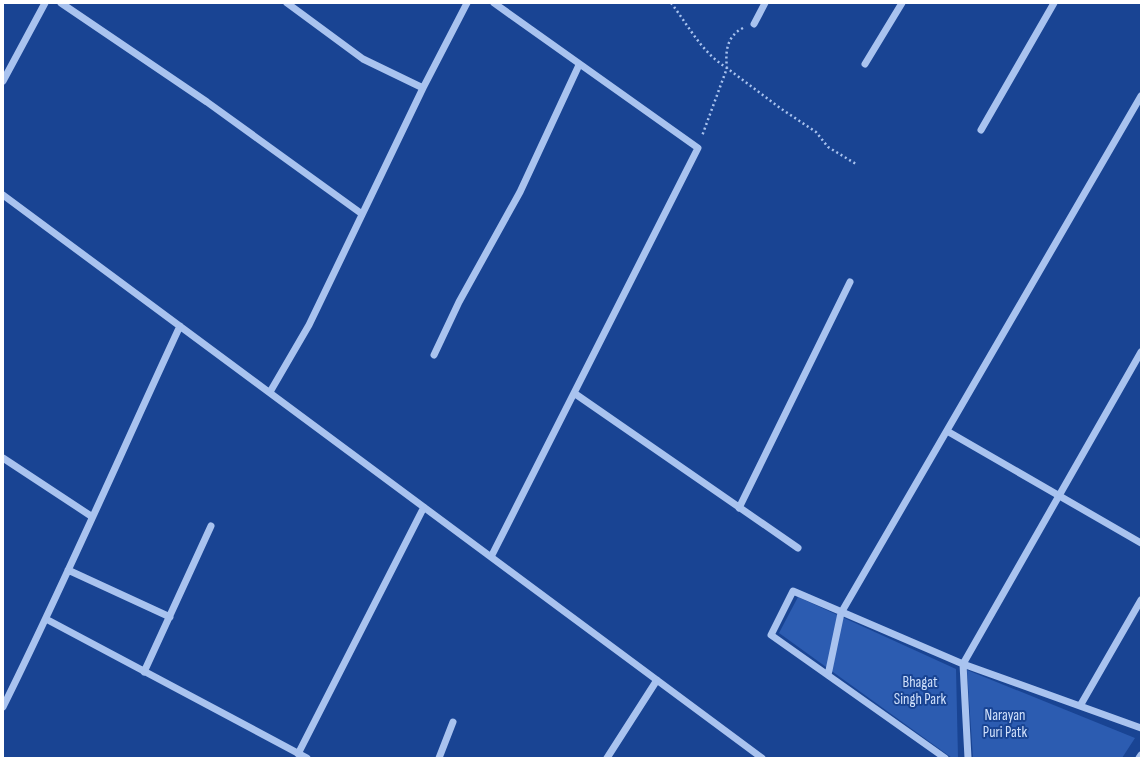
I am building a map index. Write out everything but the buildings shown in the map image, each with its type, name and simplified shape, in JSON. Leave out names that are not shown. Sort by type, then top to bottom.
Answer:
[{"type":"street","points":[[3,81],[45,3]]},
{"type":"street","points":[[61,3],[207,102],[362,214]]},
{"type":"street","points":[[287,3],[363,59],[422,88]]},
{"type":"street","points":[[270,392],[309,325],[422,88],[466,3]]},
{"type":"street","points":[[491,557],[698,148],[579,65],[494,3]]},
{"type":"street","points":[[754,24],[765,3]]},
{"type":"street","points":[[865,64],[902,3]]},
{"type":"street","points":[[981,130],[1054,3]]},
{"type":"street","points":[[434,355],[459,302],[520,192],[579,65]]},
{"type":"street","points":[[828,675],[841,613],[1141,96]]},
{"type":"street","points":[[3,195],[762,758]]},
{"type":"street","points":[[739,508],[850,282]]},
{"type":"street","points":[[3,707],[46,619],[91,516],[180,326]]},
{"type":"street","points":[[968,758],[963,664],[1141,352]]},
{"type":"street","points":[[574,393],[798,548]]},
{"type":"street","points":[[947,431],[1059,494],[1141,544]]},
{"type":"street","points":[[3,458],[91,516]]},
{"type":"street","points":[[298,754],[424,507]]},
{"type":"street","points":[[144,672],[212,526]]},
{"type":"street","points":[[68,570],[170,617]]},
{"type":"street","points":[[945,758],[772,635],[793,592],[963,664],[1141,728]]},
{"type":"street","points":[[1080,706],[1141,600]]},
{"type":"street","points":[[46,619],[307,758]]},
{"type":"street","points":[[606,758],[657,680]]},
{"type":"street","points":[[439,758],[453,722]]},
{"type":"path","points":[[670,3],[700,45],[719,63],[780,108],[816,132],[828,147],[856,164]]},
{"type":"path","points":[[698,148],[727,68],[725,53],[735,32],[754,24]]},
{"type":"green space","name":"Bhagat Singh Park","points":[[798,597],[956,669],[958,758],[952,758],[779,633]]},
{"type":"green space","name":"Narayan Puri Patk","points":[[967,670],[1135,738],[1122,758],[973,758]]}]
